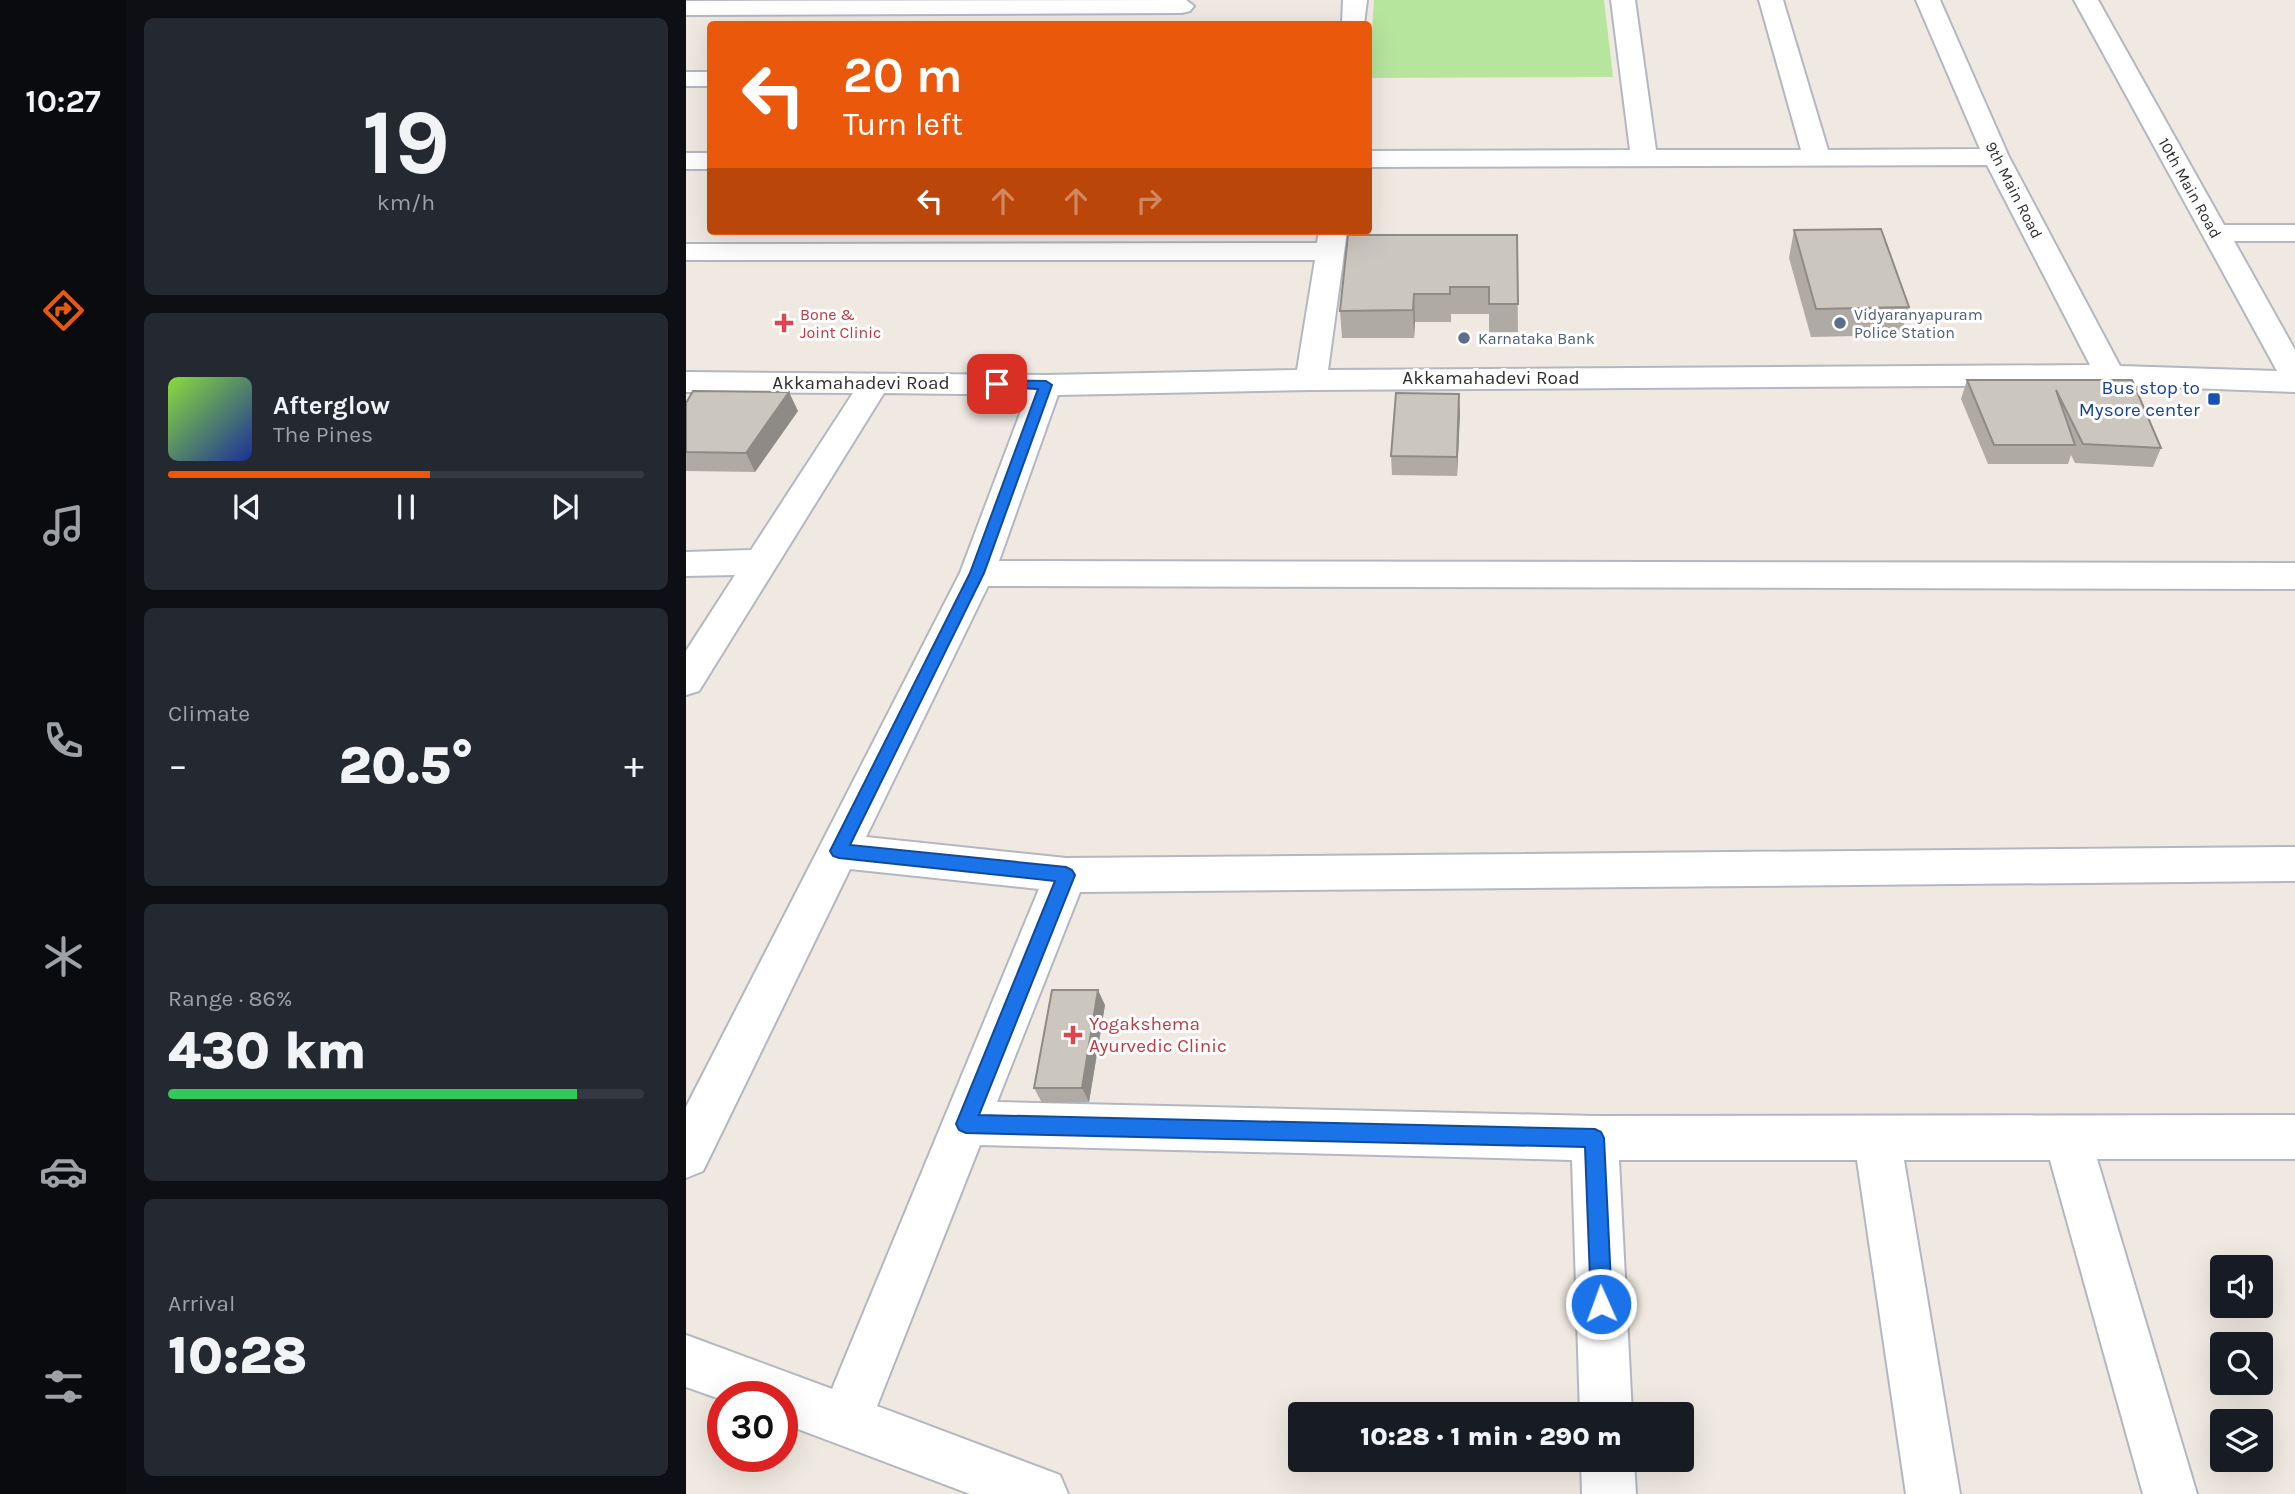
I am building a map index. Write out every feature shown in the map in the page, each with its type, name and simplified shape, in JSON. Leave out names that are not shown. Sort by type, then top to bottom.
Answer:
[{"type":"street","points":[[1353,21],[1355,0]]},
{"type":"street","points":[[1623,0],[1644,158]]},
{"type":"street","points":[[1771,0],[1817,158]]},
{"type":"street","name":"9th Main Road","points":[[1928,0],[1996,157],[2110,374]]},
{"type":"street","name":"10th Main Road","points":[[2086,0],[2295,379]]},
{"type":"street","points":[[686,8],[1182,10]]},
{"type":"street","points":[[686,79],[707,79]]},
{"type":"street","points":[[1372,159],[1996,157]]},
{"type":"street","points":[[2215,233],[2295,233]]},
{"type":"street","points":[[686,252],[1332,241],[1311,380]]},
{"type":"street","name":"Akkamahadevi Road","points":[[686,382],[1046,385],[1311,380],[2110,374],[2295,379]]},
{"type":"street","points":[[686,681],[877,382]]},
{"type":"street","points":[[686,1155],[977,573],[1046,385]]},
{"type":"street","points":[[686,564],[763,562]]},
{"type":"street","points":[[977,573],[2295,576]]},
{"type":"street","points":[[839,851],[1066,875],[2295,864]]},
{"type":"street","points":[[845,1420],[1066,875]]},
{"type":"street","points":[[966,1124],[1595,1138],[2295,1137]]},
{"type":"street","points":[[2067,1137],[2169,1494]]},
{"type":"street","points":[[1595,1138],[1606,1402]]},
{"type":"street","points":[[1877,1138],[1933,1494]]},
{"type":"street","points":[[686,1361],[739,1381]]},
{"type":"street","points":[[798,1403],[1041,1494]]},
{"type":"street","points":[[1608,1472],[1609,1494]]},
{"type":"green space","points":[[1374,0],[1604,0],[1613,77],[1372,78]]},
{"type":"building","points":[[1881,229],[1909,307],[1816,309],[1794,230]]},
{"type":"building","points":[[1348,235],[1517,235],[1518,304],[1489,304],[1489,287],[1450,287],[1450,294],[1414,294],[1413,310],[1340,311]]},
{"type":"building","points":[[1967,380],[2132,380],[2161,448],[2083,444],[2056,390],[2075,445],[1994,445]]},
{"type":"building","points":[[693,391],[789,392],[746,453],[686,452],[686,403]]},
{"type":"building","points":[[1396,393],[1459,394],[1457,457],[1391,456]]},
{"type":"building","points":[[1052,990],[1098,990],[1082,1088],[1034,1088]]},
{"type":"place","name":"Bone & Joint Clinic","points":[[784,323]]},
{"type":"place","name":"Vidyaranyapuram Police Station","points":[[1840,323]]},
{"type":"place","name":"Karnataka Bank","points":[[1464,338]]},
{"type":"place","name":"Bus stop to Mysore center","points":[[2214,399]]},
{"type":"place","name":"Yogakshema Ayurvedic Clinic","points":[[1073,1035]]},
{"type":"route","points":[[997,384],[1046,385],[977,573],[839,851],[1066,875],[966,1124],[1595,1138],[1601,1304]]}]
